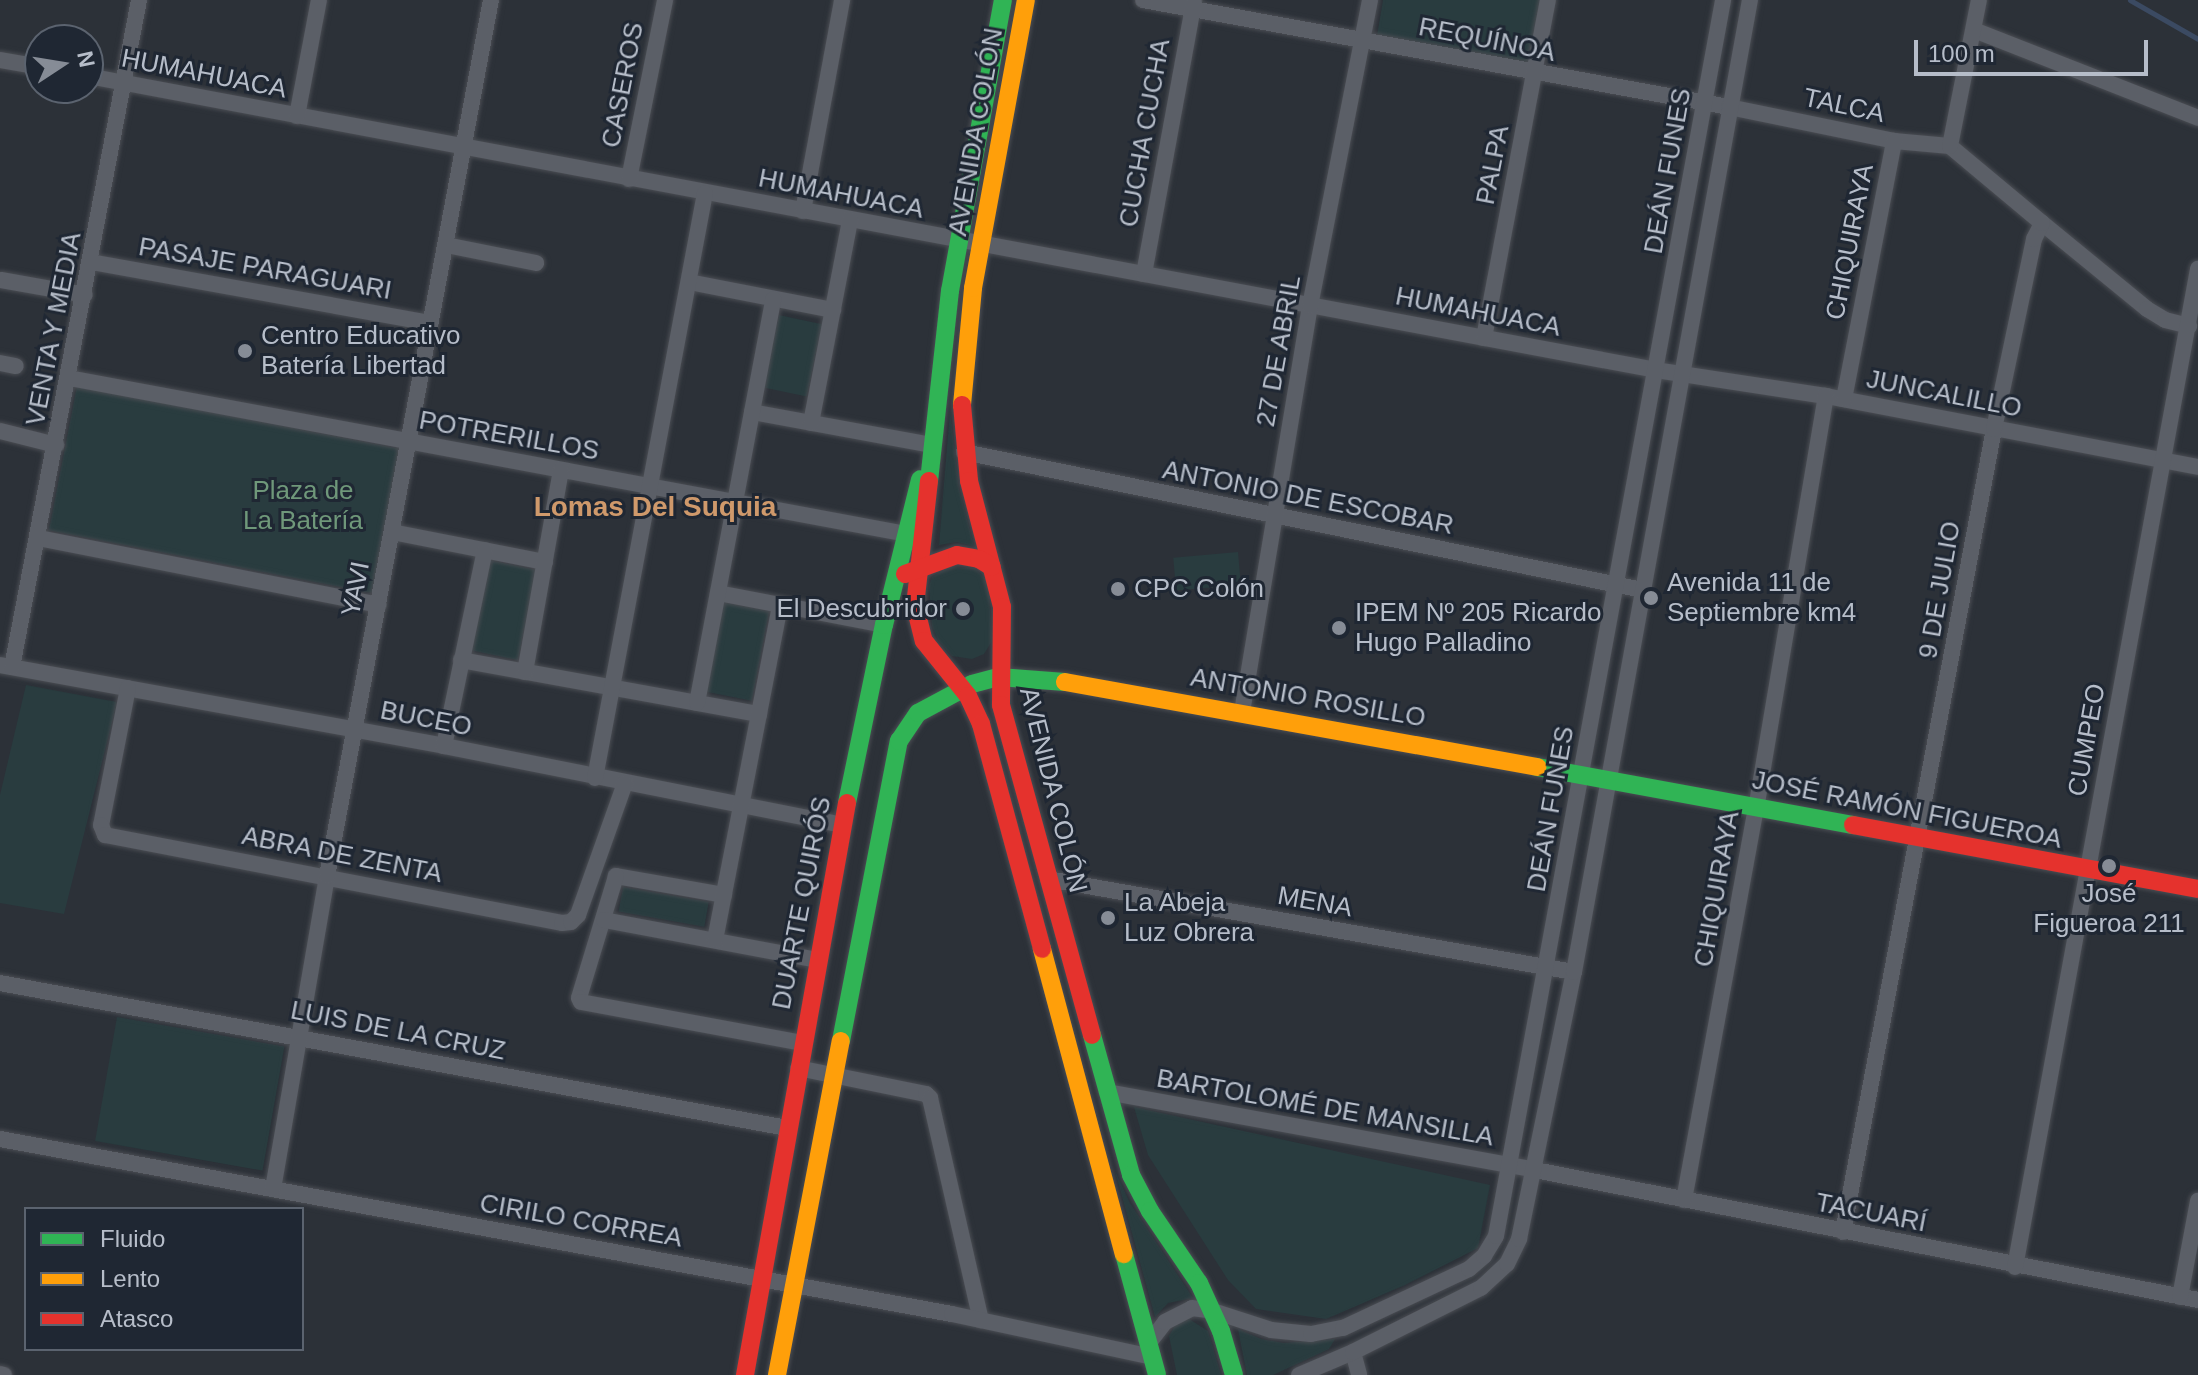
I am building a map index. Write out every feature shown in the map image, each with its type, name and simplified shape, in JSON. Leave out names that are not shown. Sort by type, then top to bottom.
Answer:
[{"type":"main road","name":"AVENIDA COLÓN","points":[[1003,0],[958,240],[931,445],[915,606],[920,629],[935,657],[962,688],[981,724],[1152,1359]]},
{"type":"main road","name":"AVENIDA COLÓN","points":[[1026,0],[981,244],[963,381],[964,452],[973,502],[1003,618],[999,677],[1001,705],[1107,1092],[1136,1184],[1188,1264],[1213,1311],[1234,1375]]},
{"type":"main road","name":"DUARTE QUIRÓS","points":[[745,1375],[843,825],[884,625],[931,445]]},
{"type":"main road","points":[[896,580],[917,567],[957,555],[979,559],[992,567]]},
{"type":"main road","points":[[777,1375],[899,741],[918,713],[962,688],[999,677]]},
{"type":"main road","name":"ANTONIO ROSILLO","points":[[999,677],[1088,686],[1608,778]]},
{"type":"main road","name":"JOSÉ RAMÓN FIGUEROA","points":[[1608,778],[1918,840],[2198,889]]},
{"type":"street","name":"VENTA Y MEDIA","points":[[6,666],[38,538],[126,83],[139,0]]},
{"type":"street","points":[[297,116],[319,0]]},
{"type":"street","name":"YAVI","points":[[273,1189],[327,876],[491,0]]},
{"type":"street","name":"CASEROS","points":[[629,179],[665,0]]},
{"type":"street","points":[[803,211],[842,0]]},
{"type":"street","name":"REQUÍNOA","points":[[1143,0],[1194,4],[1534,74],[1729,107]]},
{"type":"street","name":"27 DE ABRIL","points":[[1242,712],[1310,306],[1370,0]]},
{"type":"street","name":"PALPA","points":[[1484,338],[1548,0]]},
{"type":"street","name":"DEÁN FUNES","points":[[1152,1359],[1173,1315],[1192,1308],[1213,1311],[1271,1330],[1326,1332],[1354,1324],[1469,1269],[1484,1256],[1496,1236],[1723,0]]},
{"type":"street","name":"DEÁN FUNES","points":[[1299,1375],[1353,1352],[1481,1288],[1497,1276],[1514,1255],[1535,1170],[1574,972],[1679,375],[1750,0]]},
{"type":"street","points":[[1979,0],[1950,146],[2147,309],[2165,320],[2189,326]]},
{"type":"street","name":"CUCHA CUCHA","points":[[1144,274],[1194,4]]},
{"type":"street","points":[[1974,30],[2198,118]]},
{"type":"street","points":[[0,60],[24,64]]},
{"type":"street","name":"HUMAHUACA","points":[[104,79],[1679,375]]},
{"type":"street","name":"TALCA","points":[[1729,107],[1894,141],[1950,146]]},
{"type":"street","name":"CHIQUIRAYA","points":[[1844,399],[1894,141]]},
{"type":"street","points":[[595,778],[705,193]]},
{"type":"street","points":[[811,423],[850,220]]},
{"type":"street","name":"9 DE JULIO","points":[[1843,1232],[1994,429],[2034,239],[2042,223]]},
{"type":"street","points":[[446,245],[536,263]]},
{"type":"street","name":"PASAJE PARAGUARI","points":[[91,262],[431,323]]},
{"type":"street","name":"CUMPEO","points":[[2015,1267],[2163,461],[2191,349],[2189,326],[2196,300],[2198,269]]},
{"type":"street","points":[[1,280],[85,295]]},
{"type":"street","points":[[689,282],[833,310]]},
{"type":"street","points":[[697,703],[773,299]]},
{"type":"street","name":"JUNCALILLO","points":[[1679,375],[1844,399],[2198,467]]},
{"type":"street","name":"POTRERILLOS","points":[[69,378],[907,534]]},
{"type":"street","name":"CHIQUIRAYA","points":[[1684,1200],[1756,809],[1826,396]]},
{"type":"street","points":[[752,412],[931,445]]},
{"type":"street","points":[[0,431],[56,445]]},
{"type":"street","name":"ANTONIO DE ESCOBAR","points":[[964,452],[1643,590]]},
{"type":"street","points":[[525,672],[561,470]]},
{"type":"street","points":[[392,532],[545,562]]},
{"type":"street","points":[[907,534],[917,567]]},
{"type":"street","points":[[38,538],[378,605]]},
{"type":"street","points":[[444,746],[485,550]]},
{"type":"street","points":[[718,593],[884,625]]},
{"type":"street","points":[[715,940],[780,605]]},
{"type":"street","points":[[461,660],[759,714]]},
{"type":"street","name":"BUCEO","points":[[6,666],[444,746],[843,825]]},
{"type":"street","name":"ABRA DE ZENTA","points":[[128,688],[101,825],[105,835],[562,923],[571,922],[578,915],[625,783]]},
{"type":"street","points":[[724,895],[618,875],[579,998],[581,1002],[803,1043]]},
{"type":"street","name":"MENA","points":[[1048,879],[1574,972]]},
{"type":"street","points":[[604,920],[818,960]]},
{"type":"street","name":"LUIS DE LA CRUZ","points":[[0,983],[787,1128]]},
{"type":"street","points":[[798,1068],[926,1094],[930,1098],[981,1320]]},
{"type":"street","name":"BARTOLOMÉ DE MANSILLA","points":[[1107,1092],[1535,1170]]},
{"type":"street","name":"CIRILO CORREA","points":[[0,1139],[981,1320],[1152,1359]]},
{"type":"street","name":"TACUARÍ","points":[[1535,1170],[2015,1267],[2198,1300]]},
{"type":"street","points":[[2180,1297],[2198,1201]]},
{"type":"street","points":[[1353,1352],[1359,1375]]},
{"type":"green space","points":[[1383,0],[1541,0],[1529,64],[1377,36]]},
{"type":"green space","points":[[779,315],[822,324],[807,397],[764,387]]},
{"type":"green space","name":"Plaza de La Batería","points":[[77,386],[400,449],[372,593],[49,530]]},
{"type":"green space","points":[[950,411],[959,489],[974,546],[957,542],[939,545]]},
{"type":"green space","points":[[1238,552],[1241,585],[1176,591],[1173,558]]},
{"type":"green space","points":[[489,560],[537,570],[518,660],[470,650]]},
{"type":"green space","points":[[949,567],[974,568],[988,581],[992,641],[984,654],[972,659],[952,656],[938,640],[932,626],[929,586],[932,577]]},
{"type":"green space","points":[[721,602],[769,611],[752,701],[704,691]]},
{"type":"green space","points":[[26,685],[117,702],[64,914],[0,903],[0,795]]},
{"type":"green space","points":[[623,887],[709,902],[704,927],[619,912]]},
{"type":"green space","points":[[117,1017],[284,1047],[263,1171],[95,1141]]},
{"type":"green space","points":[[1134,1107],[1490,1185],[1478,1248],[1405,1285],[1326,1319],[1256,1309],[1228,1280],[1148,1155]]},
{"type":"green space","points":[[1115,1171],[1130,1203],[1193,1298],[1168,1303],[1155,1317]]},
{"type":"green space","points":[[1189,1319],[1208,1331],[1221,1375],[1177,1375],[1169,1336],[1176,1324]]},
{"type":"green space","points":[[1238,1329],[1261,1339],[1284,1343],[1335,1339],[1329,1349],[1273,1375],[1247,1375]]},
{"type":"waterway","points":[[2130,0],[2198,39]]},
{"type":"traffic: fast","points":[[929,481],[950,291],[1003,0]]},
{"type":"traffic: fast","points":[[847,803],[884,625],[920,479]]},
{"type":"traffic: fast","points":[[841,1041],[899,741],[918,713],[972,684],[999,677],[1065,682]]},
{"type":"traffic: fast","points":[[1537,767],[1853,825]]},
{"type":"traffic: fast","points":[[1092,1035],[1131,1175],[1150,1211],[1199,1283],[1221,1331],[1234,1375]]},
{"type":"traffic: fast","points":[[1124,1254],[1157,1375]]},
{"type":"traffic: slow","points":[[962,405],[973,288],[1026,0]]},
{"type":"traffic: slow","points":[[1065,682],[1537,767]]},
{"type":"traffic: slow","points":[[1042,949],[1124,1254]]},
{"type":"traffic: slow","points":[[777,1375],[841,1041]]},
{"type":"traffic: jam","points":[[962,405],[969,481],[1002,607],[1001,705],[1092,1035]]},
{"type":"traffic: jam","points":[[929,481],[915,606],[924,641],[968,696],[981,724],[1042,949]]},
{"type":"traffic: jam","points":[[905,574],[957,555],[979,559],[992,567]]},
{"type":"traffic: jam","points":[[745,1375],[847,803]]},
{"type":"traffic: jam","points":[[1853,825],[2198,889]]},
{"type":"place","name":"Centro Educativo Batería Libertad","points":[[245,351]]},
{"type":"place","name":"CPC Colón","points":[[1118,589]]},
{"type":"place","name":"Avenida 11 de Septiembre km4","points":[[1651,598]]},
{"type":"place","name":"El Descubridor","points":[[963,609]]},
{"type":"place","name":"IPEM Nº 205 Ricardo Hugo Palladino","points":[[1339,628]]},
{"type":"place","name":"José Figueroa 211","points":[[2109,866]]},
{"type":"place","name":"La Abeja Luz Obrera","points":[[1108,918]]},
{"type":"district","name":"Lomas Del Suquia","points":[[655,507]]}]
